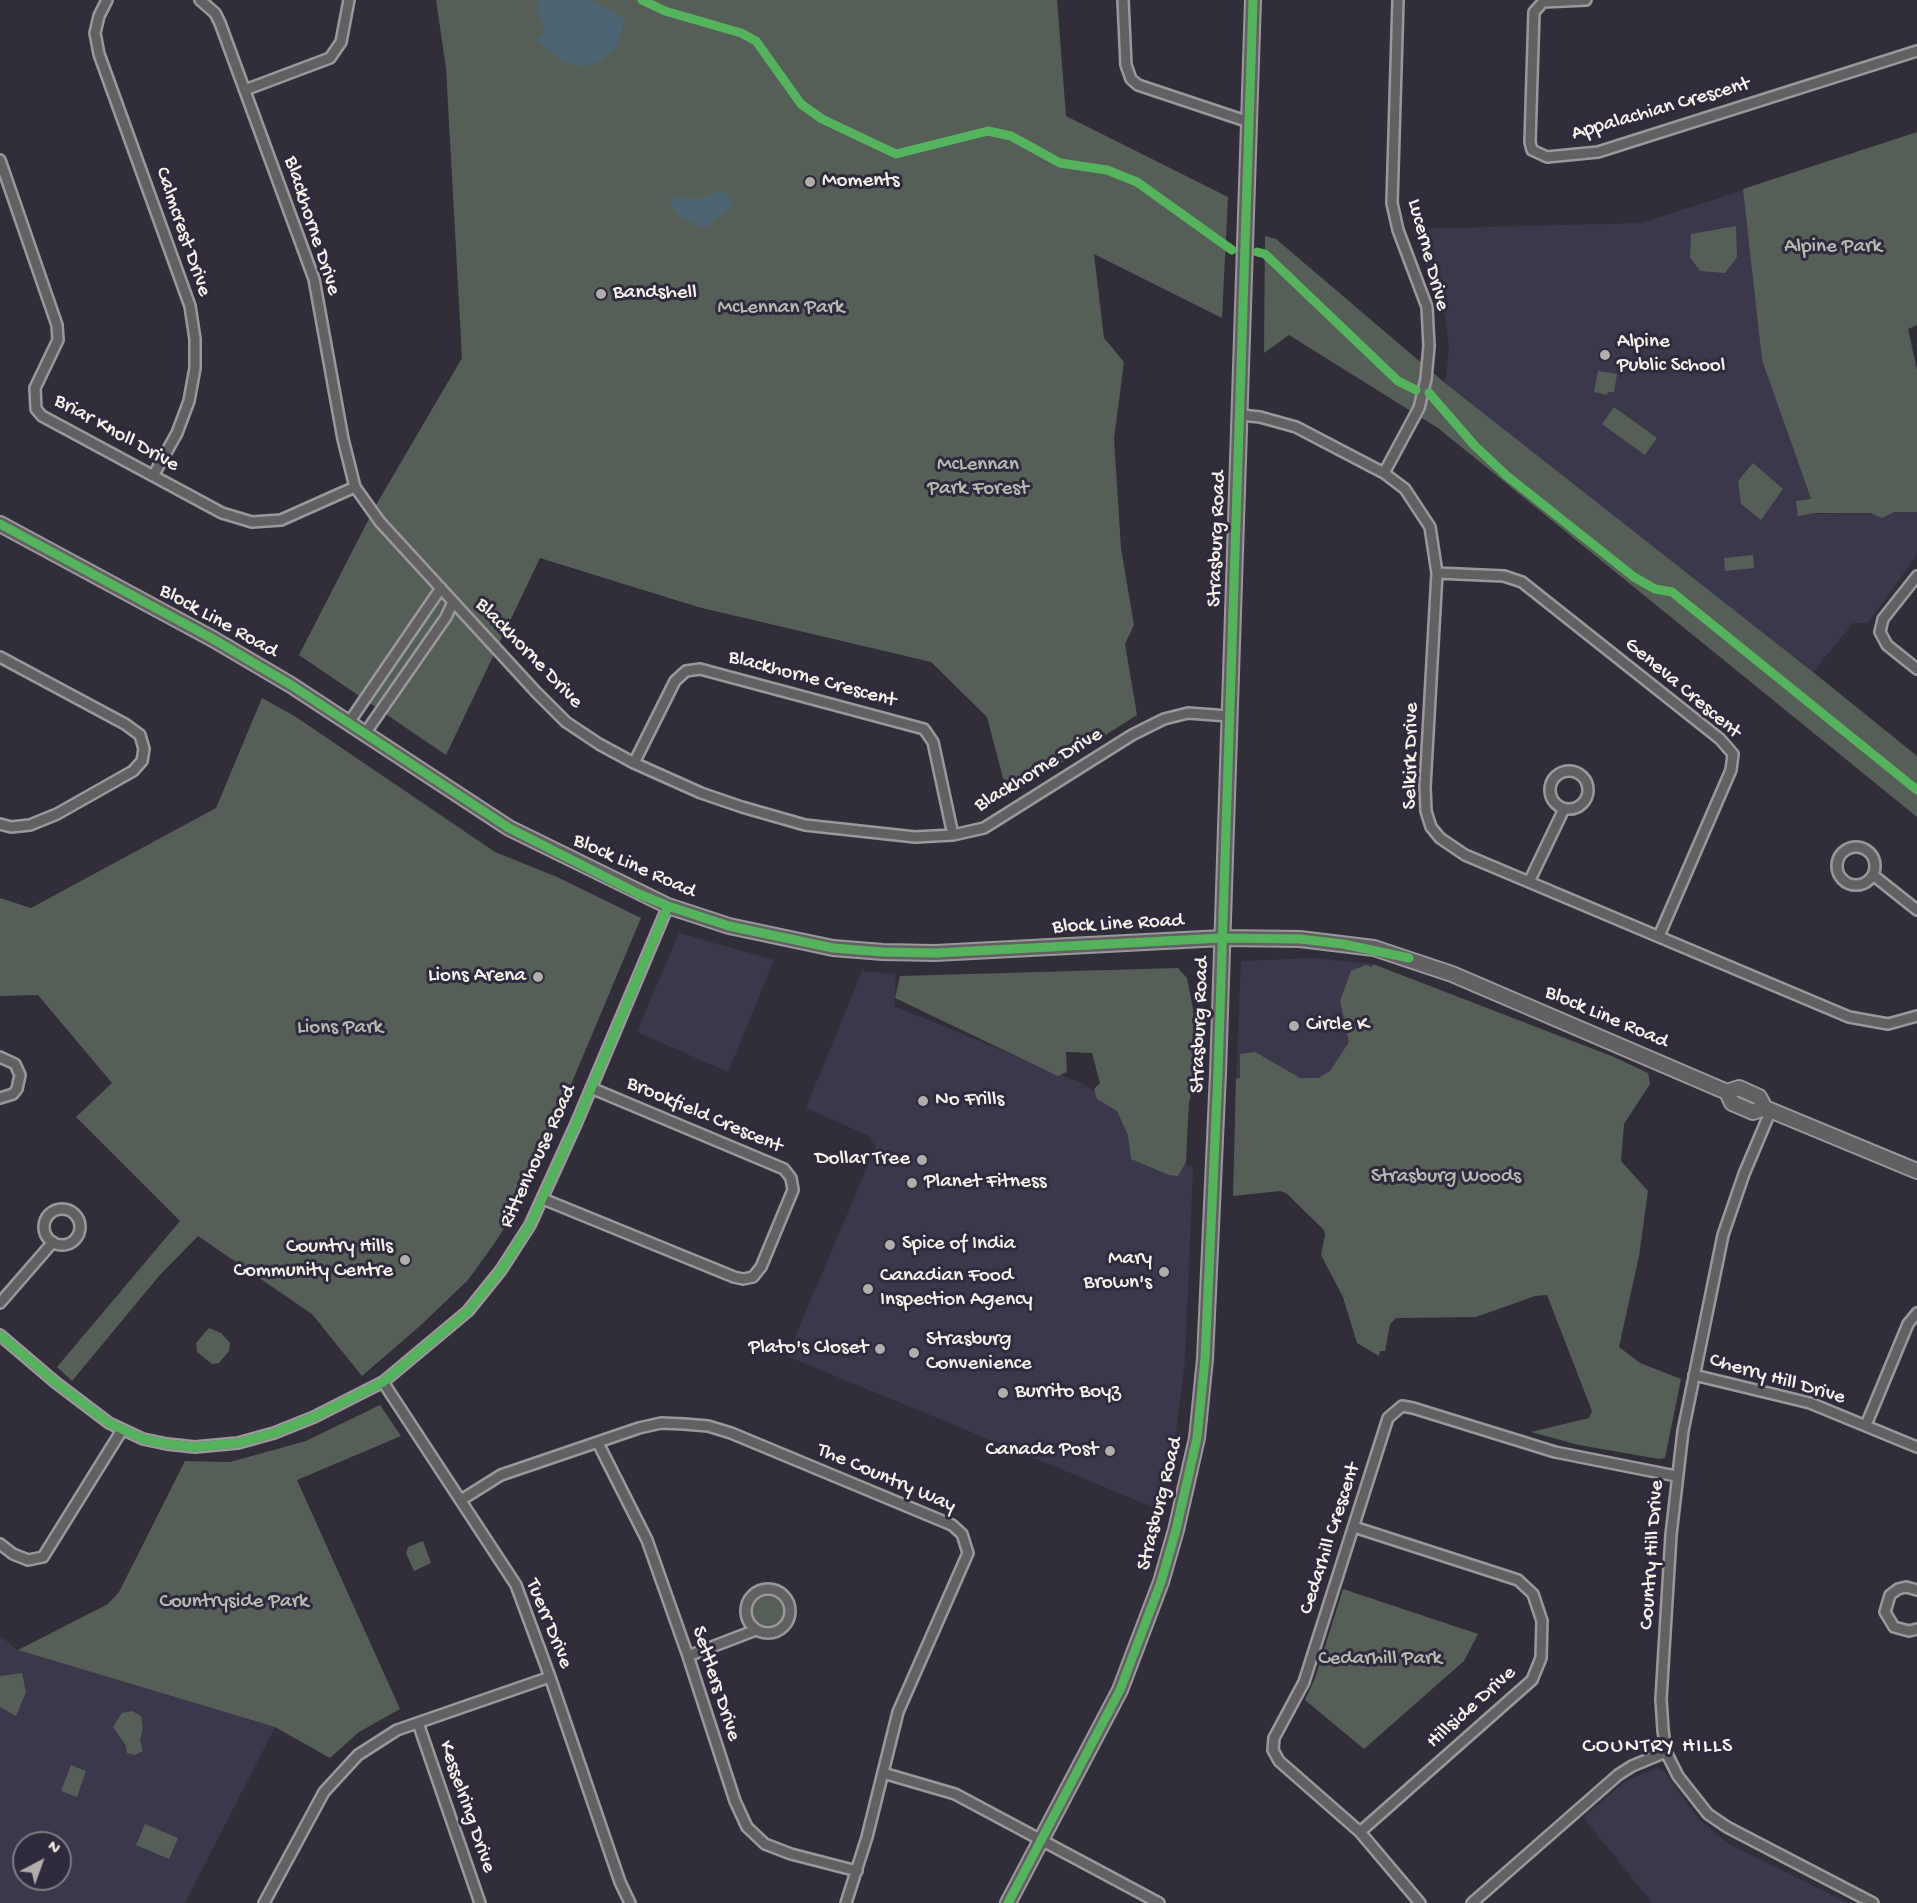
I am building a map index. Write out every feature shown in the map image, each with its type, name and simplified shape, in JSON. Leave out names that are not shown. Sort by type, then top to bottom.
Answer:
[{"type":"street","name":"Calmcrest Drive","points":[[107,0],[99,16],[95,33],[99,54],[190,306],[195,339],[195,368],[189,400],[177,433],[153,476]]},
{"type":"street","name":"Blackhorne Drive","points":[[200,0],[215,13],[220,23],[314,279],[343,439],[356,487],[380,522],[566,722],[599,744],[634,763],[701,793],[806,825],[915,837],[952,835],[984,828],[1132,735],[1164,719],[1188,713],[1228,716]]},
{"type":"street","points":[[245,90],[330,58],[341,42],[349,0]]},
{"type":"street","points":[[1123,0],[1126,65],[1131,79],[1138,85],[1249,122]]},
{"type":"street","name":"Strasburg Road","points":[[1008,1903],[1120,1690],[1161,1582],[1176,1530],[1197,1438],[1205,1359],[1212,1243],[1228,716],[1241,415],[1252,0]]},
{"type":"street","name":"Lucerne Drive","points":[[1384,473],[1419,408],[1426,379],[1429,346],[1426,307],[1398,230],[1392,203],[1398,0]]},
{"type":"street","name":"Appalachian Crescent","points":[[1586,0],[1549,1],[1538,6],[1534,12],[1530,142],[1532,150],[1547,157],[1598,152],[1917,51]]},
{"type":"street","name":"Briar Knoll Drive","points":[[0,160],[3,180],[57,325],[58,340],[35,388],[36,408],[42,416],[222,513],[260,523],[281,520],[356,487]]},
{"type":"street","name":"Selkirk Drive","points":[[1241,415],[1260,417],[1296,427],[1384,473],[1405,489],[1420,508],[1430,527],[1437,573],[1425,787],[1426,811],[1431,827],[1450,847],[1850,1017],[1888,1024],[1917,1017]]},
{"type":"street","name":"Block Line Road","points":[[0,524],[213,639],[350,721],[509,828],[668,906],[729,926],[833,948],[883,952],[935,953],[1222,938],[1343,944],[1409,958],[1726,1092],[1739,1088],[1759,1097],[1768,1109],[1917,1172]]},
{"type":"street","name":"Geneva Crescent","points":[[1437,573],[1504,576],[1522,582],[1720,740],[1733,754],[1731,770],[1659,936]]},
{"type":"street","points":[[1917,576],[1883,619],[1880,632],[1887,645],[1917,669]]},
{"type":"street","points":[[350,721],[441,588]]},
{"type":"street","points":[[366,732],[446,617],[453,602]]},
{"type":"street","points":[[0,657],[125,724],[140,735],[144,749],[142,761],[133,771],[57,814],[30,825],[11,827],[0,824]]},
{"type":"street","name":"Blackhorne Crescent","points":[[634,763],[675,681],[686,671],[700,669],[924,729],[933,742],[952,835]]},
{"type":"street","points":[[1564,771],[1578,772],[1588,785],[1585,801],[1576,808],[1564,809],[1552,800],[1551,782],[1564,771]]},
{"type":"street","points":[[1529,882],[1564,809]]},
{"type":"street","points":[[1851,847],[1868,850],[1875,866],[1873,875],[1860,885],[1844,881],[1836,867],[1837,859],[1851,847]]},
{"type":"street","points":[[1873,875],[1917,910]]},
{"type":"street","name":"Rittenhouse Road","points":[[0,1335],[91,1411],[122,1430],[167,1444],[195,1447],[238,1443],[274,1433],[314,1417],[383,1382],[468,1311],[506,1262],[543,1199],[668,906]]},
{"type":"street","points":[[0,1057],[15,1064],[20,1075],[17,1089],[6,1097],[0,1098]]},
{"type":"street","name":"Brookfield Crescent","points":[[543,1199],[734,1277],[744,1279],[753,1277],[761,1267],[793,1190],[791,1178],[784,1169],[591,1088]]},
{"type":"street","name":"Country Hill Drive","points":[[1768,1109],[1723,1235],[1676,1476],[1661,1699],[1666,1752],[1684,1787],[1708,1814],[1727,1827],[1873,1903]]},
{"type":"street","points":[[0,1303],[53,1242]]},
{"type":"street","points":[[1866,1425],[1908,1324],[1917,1313]]},
{"type":"street","name":"Cherry Hill Drive","points":[[1694,1375],[1810,1404],[1917,1447]]},
{"type":"street","name":"Tuerr Drive","points":[[383,1382],[516,1585],[620,1882],[630,1903]]},
{"type":"street","name":"Cedarhill Crescent","points":[[1420,1903],[1360,1832],[1278,1761],[1273,1750],[1274,1738],[1304,1682],[1388,1418],[1402,1406],[1555,1452],[1676,1476]]},
{"type":"street","name":"The Country Way","points":[[461,1500],[501,1474],[639,1428],[661,1424],[708,1426],[731,1433],[952,1525],[962,1534],[968,1553],[898,1712],[846,1903]]},
{"type":"street","points":[[0,1544],[13,1554],[28,1560],[43,1557],[122,1430]]},
{"type":"street","name":"Settlers Drive","points":[[598,1443],[646,1540],[688,1656],[735,1802],[747,1827],[765,1844],[791,1854],[856,1871]]},
{"type":"street","name":"Hillside Drive","points":[[1354,1527],[1518,1581],[1533,1594],[1542,1621],[1540,1658],[1532,1680],[1360,1832]]},
{"type":"street","points":[[1917,1590],[1905,1587],[1898,1589],[1890,1595],[1885,1612],[1894,1628],[1909,1632],[1917,1629]]},
{"type":"street","points":[[688,1656],[756,1630],[775,1632],[789,1620],[789,1604],[779,1591],[763,1589],[749,1599],[746,1616],[756,1630]]},
{"type":"street","points":[[264,1903],[304,1824],[342,1769],[378,1741],[417,1723],[550,1677]]},
{"type":"street","name":"Kesselring Drive","points":[[417,1723],[480,1903]]},
{"type":"street","points":[[1472,1903],[1618,1775],[1632,1766],[1666,1752]]},
{"type":"street","points":[[883,1773],[955,1794],[1159,1903]]},
{"type":"shaded area","name":"Alpine Public School","points":[[1744,190],[1762,360],[1816,514],[1917,512],[1917,555],[1868,623],[1853,623],[1813,672],[1445,383],[1449,350],[1445,317],[1412,229],[1641,223]]},
{"type":"shaded area","points":[[679,933],[774,960],[728,1072],[637,1032]]},
{"type":"shaded area","points":[[1313,958],[1373,964],[1361,1078],[1236,1079],[1241,961]]},
{"type":"shaded area","points":[[862,971],[896,974],[894,1006],[1081,1083],[1134,1114],[1136,1159],[1193,1166],[1185,1361],[1174,1449],[1160,1510],[787,1356],[876,1146],[867,1135],[806,1108]]},
{"type":"shaded area","points":[[0,1636],[18,1650],[275,1727],[185,1903],[0,1903]]},
{"type":"shaded area","points":[[1656,1768],[1664,1771],[1698,1819],[1729,1844],[1848,1903],[1652,1903],[1583,1817],[1626,1781]]},
{"type":"green space","name":"McLennan Park","points":[[436,0],[1057,0],[1066,116],[1228,197],[1222,318],[1094,254],[1104,338],[1124,362],[1114,439],[1121,548],[1134,625],[1125,644],[1137,715],[1008,797],[987,717],[931,662],[698,607],[540,558],[446,755],[299,655],[376,505],[462,358],[446,68]]},
{"type":"green space","name":"Alpine Park","points":[[1917,132],[1917,325],[1908,329],[1917,370],[1917,512],[1894,512],[1882,518],[1871,513],[1815,513],[1798,516],[1796,501],[1811,499],[1762,360],[1743,189]]},
{"type":"green space","points":[[1736,226],[1737,257],[1725,273],[1700,271],[1690,257],[1691,234]]},
{"type":"green space","points":[[1265,236],[1276,239],[1445,383],[1917,756],[1917,817],[1438,428],[1289,335],[1264,353]]},
{"type":"green space","points":[[1598,371],[1617,374],[1614,392],[1608,392],[1607,395],[1594,392]]},
{"type":"green space","points":[[1614,407],[1657,438],[1645,455],[1602,424]]},
{"type":"green space","points":[[1753,463],[1783,489],[1761,520],[1741,504],[1738,481]]},
{"type":"green space","points":[[1753,555],[1754,568],[1725,571],[1724,558]]},
{"type":"green space","name":"Lions Park","points":[[262,698],[296,717],[495,852],[557,877],[641,918],[525,1194],[468,1280],[421,1325],[362,1376],[312,1314],[198,1236],[159,1276],[72,1381],[57,1367],[180,1221],[76,1117],[112,1083],[38,995],[0,996],[0,898],[31,908],[216,808]]},
{"type":"green space","name":"Strasburg Woods","points":[[1373,964],[1614,1057],[1648,1073],[1650,1084],[1624,1124],[1621,1161],[1648,1191],[1639,1256],[1619,1347],[1640,1363],[1681,1379],[1665,1458],[1659,1459],[1579,1445],[1531,1432],[1589,1418],[1592,1411],[1547,1295],[1535,1296],[1476,1317],[1396,1318],[1390,1324],[1385,1351],[1380,1351],[1379,1356],[1357,1343],[1343,1297],[1321,1255],[1324,1230],[1286,1193],[1280,1191],[1233,1196],[1236,1079],[1240,1078],[1240,1054],[1255,1052],[1300,1078],[1318,1078],[1330,1071],[1349,1042],[1340,1001],[1351,971],[1366,965],[1372,967]]},
{"type":"green space","points":[[1178,968],[1187,978],[1193,1009],[1196,1077],[1189,1102],[1186,1162],[1178,1176],[1169,1175],[1131,1159],[1128,1135],[1117,1111],[1097,1099],[1094,1089],[1100,1083],[1092,1053],[1066,1052],[1067,1072],[1058,1076],[895,998],[900,976]]},
{"type":"green space","points":[[209,1328],[221,1333],[230,1343],[229,1351],[219,1363],[212,1364],[197,1352],[196,1343]]},
{"type":"green space","name":"Countryside Park","points":[[380,1405],[401,1436],[297,1480],[400,1709],[359,1732],[330,1758],[275,1727],[18,1650],[108,1604],[119,1592],[185,1461],[230,1462],[306,1441]]},
{"type":"green space","points":[[423,1541],[431,1563],[414,1571],[406,1553],[408,1547]]},
{"type":"green space","name":"Cedarhill Park","points":[[1343,1589],[1478,1634],[1464,1661],[1364,1749],[1305,1700],[1315,1678]]},
{"type":"green space","points":[[768,1596],[778,1601],[783,1611],[778,1621],[768,1626],[758,1621],[753,1611],[758,1601]]},
{"type":"green space","points":[[22,1673],[26,1692],[16,1716],[0,1707],[0,1676]]},
{"type":"green space","points":[[132,1711],[141,1716],[143,1728],[140,1740],[143,1751],[135,1755],[127,1753],[126,1746],[113,1727],[122,1713]]},
{"type":"green space","points":[[71,1765],[86,1771],[77,1797],[61,1791]]},
{"type":"green space","points":[[145,1824],[178,1838],[169,1859],[136,1845]]},
{"type":"water","points":[[539,0],[590,0],[616,13],[625,20],[616,48],[599,62],[580,67],[563,61],[536,40],[544,32],[543,22],[535,9]]},
{"type":"water","points":[[718,192],[727,193],[733,206],[708,226],[697,226],[677,214],[672,207],[672,200],[676,196],[696,199]]},
{"type":"cycle path","points":[[642,0],[665,11],[741,33],[756,41],[801,104],[822,119],[896,154],[988,131],[1011,136],[1060,163],[1107,170],[1137,182],[1232,250]]},
{"type":"cycle path","points":[[1008,1903],[1120,1690],[1161,1582],[1176,1530],[1197,1438],[1205,1359],[1218,1073],[1253,0]]},
{"type":"cycle path","points":[[1257,252],[1265,254],[1398,381],[1416,390]]},
{"type":"cycle path","points":[[1429,393],[1475,446],[1507,476],[1634,577],[1655,589],[1672,592],[1917,790]]},
{"type":"cycle path","points":[[0,524],[213,639],[291,685],[509,828],[639,894],[729,926],[833,948],[883,952],[935,953],[1222,938],[1300,939],[1343,944],[1409,958]]},
{"type":"cycle path","points":[[0,1335],[55,1382],[109,1423],[143,1439],[167,1444],[195,1447],[238,1443],[274,1433],[314,1417],[383,1382],[468,1311],[501,1270],[530,1225],[576,1124],[668,906]]},
{"type":"place","name":"Moments","points":[[810,182]]},
{"type":"place","name":"Bandshell","points":[[601,294]]},
{"type":"place","name":"Alpine Public School","points":[[1605,355]]},
{"type":"place","name":"Lions Arena","points":[[538,977]]},
{"type":"place","name":"Circle K","points":[[1294,1026]]},
{"type":"place","name":"No Frills","points":[[923,1101]]},
{"type":"place","name":"Dollar Tree","points":[[922,1160]]},
{"type":"place","name":"Planet Fitness","points":[[912,1183]]},
{"type":"place","name":"Spice of India","points":[[890,1245]]},
{"type":"place","name":"Country Hills Community Centre","points":[[405,1260]]},
{"type":"place","name":"Mary Brown's","points":[[1164,1272]]},
{"type":"place","name":"Canadian Food Inspection Agency","points":[[868,1289]]},
{"type":"place","name":"Plato's Closet","points":[[880,1349]]},
{"type":"place","name":"Strasburg Convenience","points":[[914,1353]]},
{"type":"place","name":"Burrito Boyz","points":[[1003,1393]]},
{"type":"place","name":"Canada Post","points":[[1110,1451]]},
{"type":"district","name":"COUNTRY HILLS","points":[[1658,1748]]},
{"type":"park label","name":"McLennan Park Forest","points":[[978,478]]}]
